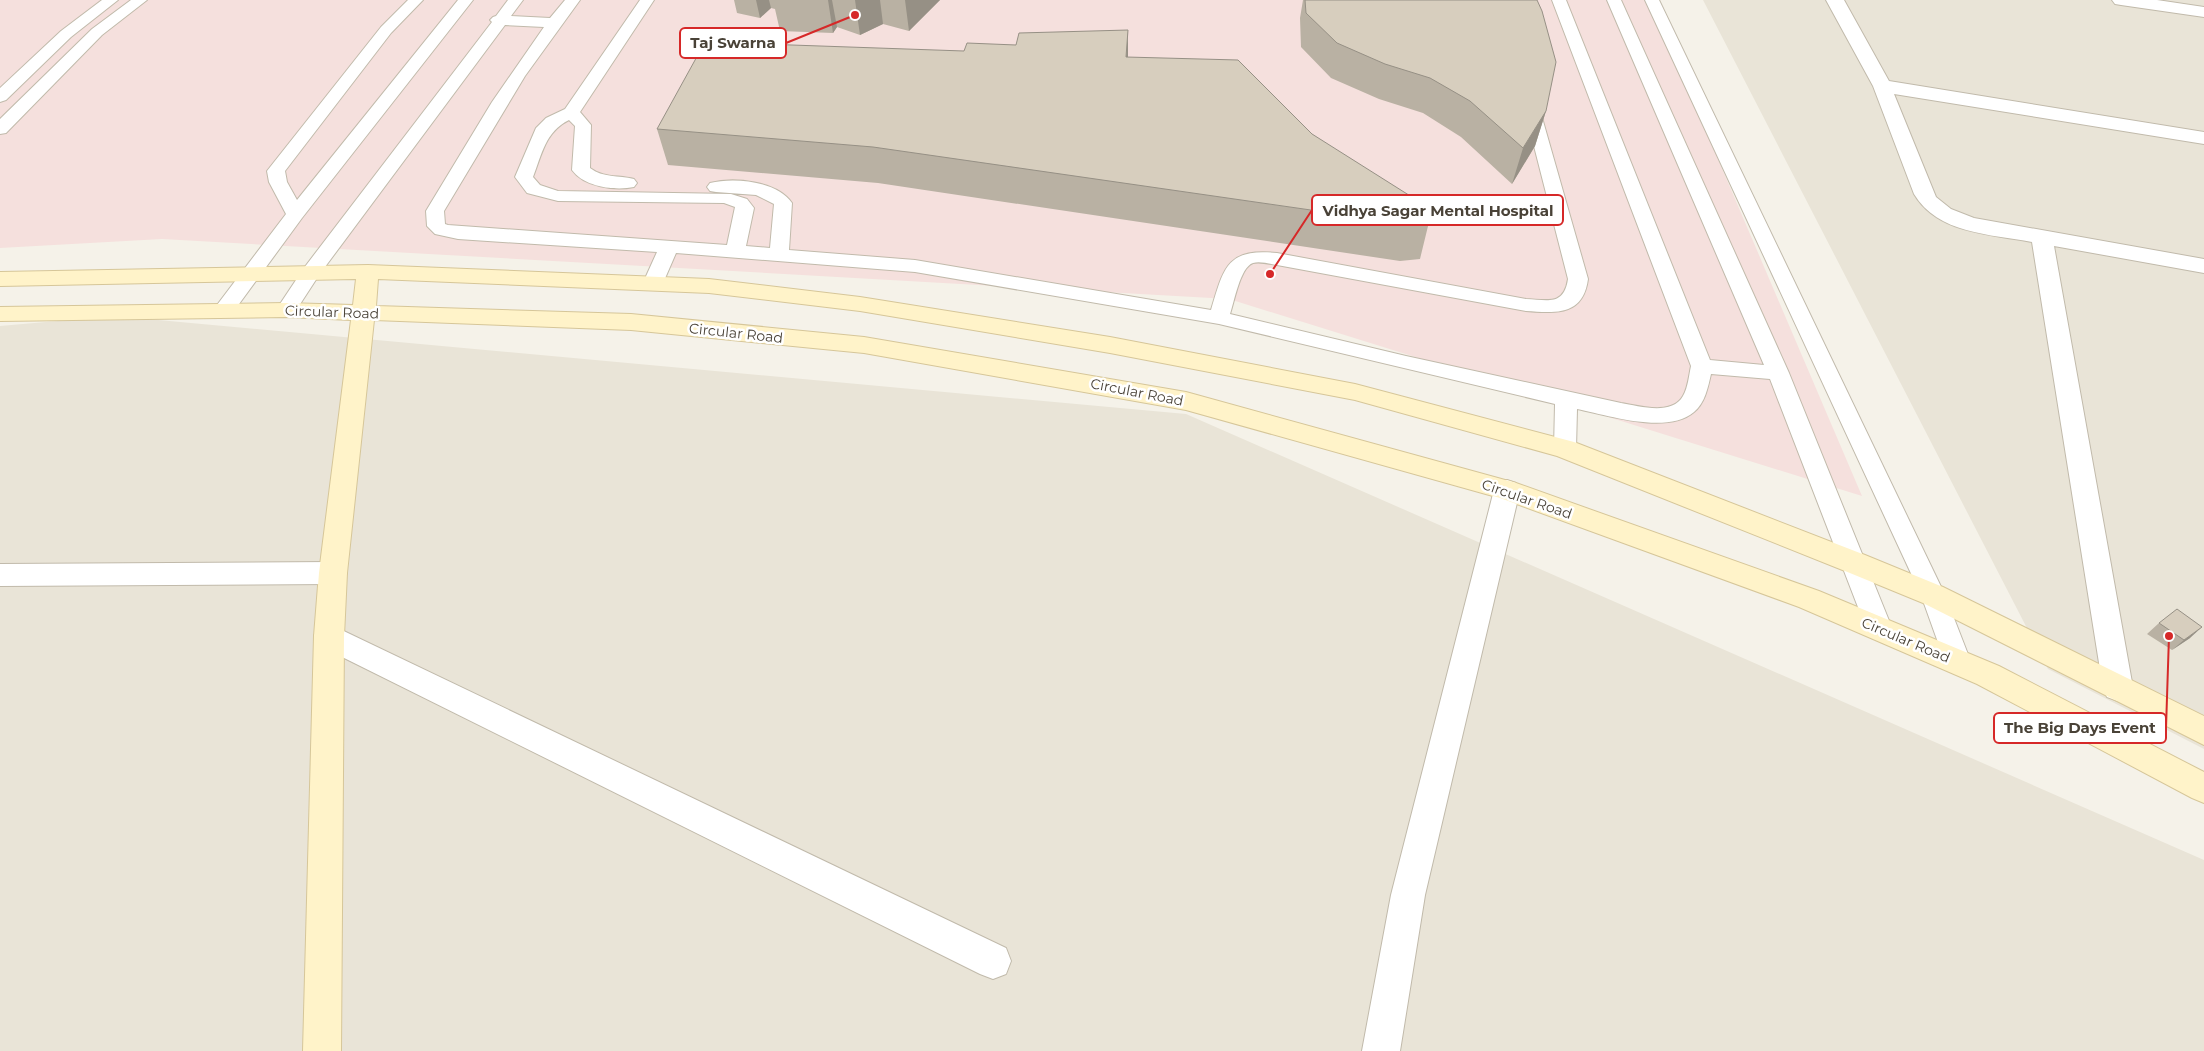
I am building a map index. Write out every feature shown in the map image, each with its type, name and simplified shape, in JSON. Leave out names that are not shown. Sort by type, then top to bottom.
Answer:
[{"type":"street","points":[[1835,0],[1882,86],[1929,204],[1946,216],[1970,224],[2204,266]]},
{"type":"street","points":[[2121,0],[2192,7]]},
{"type":"street","points":[[1882,86],[2204,138]]},
{"type":"street","points":[[2042,237],[2118,688]]},
{"type":"street","points":[[322,1051],[329,636],[333,573],[368,272]]},
{"type":"street","points":[[0,279],[368,272],[653,283],[756,291],[860,304],[1110,345],[1355,392],[1565,449],[1933,594],[2204,731]]},
{"type":"street","name":"Circular Road","points":[[0,314],[286,310],[631,322],[873,347],[1005,368],[1186,401],[1507,490],[1809,599],[1988,675],[2204,788]]},
{"type":"street","points":[[1381,1051],[1408,895],[1507,490]]},
{"type":"street","points":[[0,575],[333,573]]},
{"type":"street","points":[[329,636],[993,961]]},
{"type":"lane","points":[[0,97],[66,34],[111,0]]},
{"type":"lane","points":[[0,129],[97,32],[140,0]]},
{"type":"lane","points":[[296,214],[278,182],[276,171],[386,30],[416,0]]},
{"type":"lane","points":[[224,310],[296,214],[466,0]]},
{"type":"lane","points":[[286,310],[498,20],[516,0]]},
{"type":"lane","points":[[573,0],[554,22],[505,94],[435,211],[436,226],[442,230],[458,234],[779,254],[915,266],[1219,318],[1566,399],[1647,414],[1673,414],[1685,408],[1692,400],[1702,366],[1559,0]]},
{"type":"lane","points":[[647,0],[571,113],[552,122],[542,132],[524,177],[530,187],[558,196],[725,198],[735,200],[745,208],[735,251]]},
{"type":"lane","points":[[1614,0],[1778,372],[1879,628]]},
{"type":"lane","points":[[1652,0],[1933,594],[1958,662]]},
{"type":"lane","points":[[498,20],[554,22]]},
{"type":"lane","points":[[1219,318],[1236,266],[1244,259],[1261,258],[1277,258],[1526,305],[1556,306],[1573,300],[1578,292],[1578,279],[1526,86]]},
{"type":"lane","points":[[571,113],[583,125],[581,170],[594,180],[746,188],[770,193],[779,198],[783,203],[779,254]]},
{"type":"lane","points":[[653,283],[669,247]]},
{"type":"lane","points":[[1702,366],[1778,372]]},
{"type":"lane","points":[[1565,449],[1566,399]]},
{"type":"shaded area","points":[[0,0],[1650,0],[1862,496],[1229,299],[162,239],[0,248]]},
{"type":"shaded area","points":[[1703,0],[2204,0],[2204,749],[2048,669]]},
{"type":"shaded area","points":[[115,316],[1186,414],[2204,860],[2204,1051],[0,1051],[0,326]]},
{"type":"building","points":[[1305,0],[1537,0],[1542,11],[1556,62],[1546,111],[1523,148],[1470,101],[1430,78],[1385,64],[1337,43],[1306,13]]},
{"type":"building","points":[[1128,30],[1126,57],[1238,60],[1312,134],[1423,204],[1429,222],[1408,224],[873,147],[657,129],[705,42],[964,51],[967,43],[1016,45],[1019,33]]},
{"type":"building","points":[[2177,609],[2202,627],[2184,640],[2159,623]]},
{"type":"place","name":"Taj Swarna","points":[[855,15]]},
{"type":"place","name":"Vidhya Sagar Mental Hospital","points":[[1270,274]]},
{"type":"place","name":"The Big Days Event","points":[[2169,636]]}]
